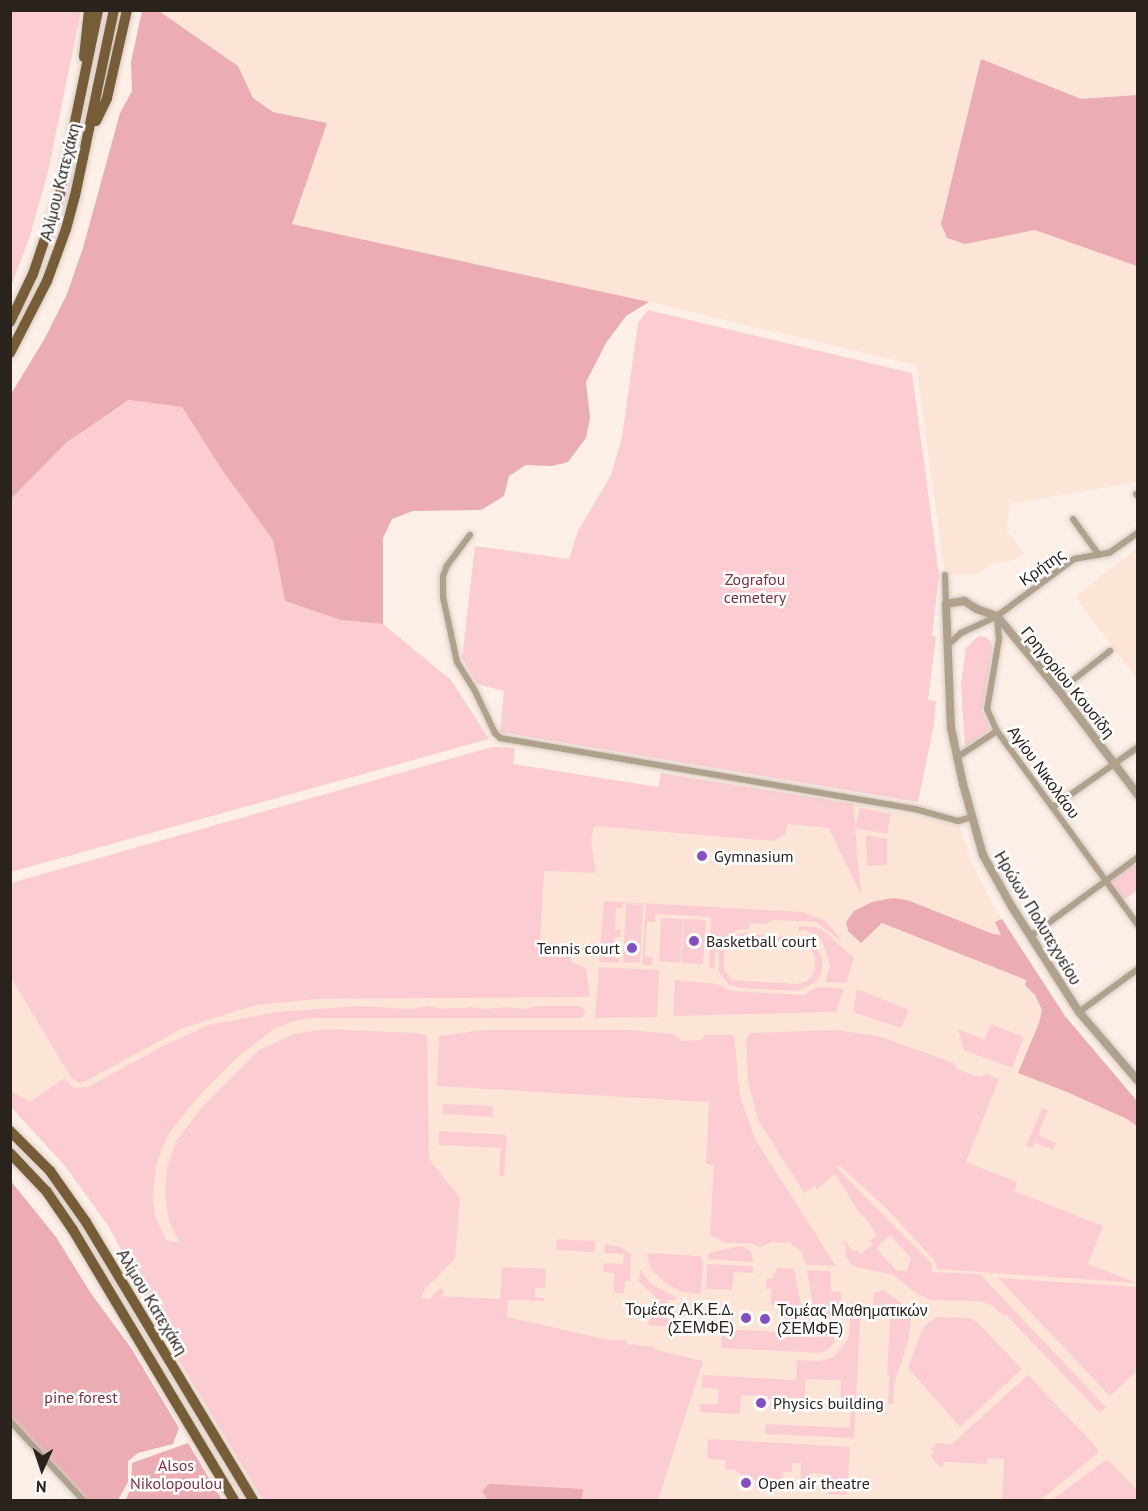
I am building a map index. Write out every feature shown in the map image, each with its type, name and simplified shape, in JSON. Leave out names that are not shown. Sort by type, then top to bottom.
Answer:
[{"type":"main road","points":[[82,88],[88,10]]},
{"type":"main road","name":"Αλίμου Κατεχάκη","points":[[10,322],[33,274],[60,194],[98,10]]},
{"type":"main road","name":"Αλίμου Κατεχάκη","points":[[10,353],[43,289],[61,244],[75,196],[114,10]]},
{"type":"main road","points":[[88,137],[107,98],[127,10]]},
{"type":"main road","name":"Αλίμου Κατεχάκη","points":[[10,1131],[50,1171],[81,1214],[253,1500]]},
{"type":"main road","name":"Αλίμου Κατεχάκη","points":[[10,1153],[47,1192],[73,1230],[234,1500]]},
{"type":"street","points":[[1073,519],[1099,555]]},
{"type":"street","name":"Κρήτης","points":[[997,616],[1074,559],[1109,553],[1137,533]]},
{"type":"street","points":[[470,535],[447,566],[443,576],[443,597],[457,662],[475,691],[495,733],[500,738],[904,807],[958,821],[972,817]]},
{"type":"street","points":[[945,575],[946,604]]},
{"type":"street","name":"Γρηγορίου Κουσίδη","points":[[946,604],[964,601],[977,609],[997,616],[1059,691],[1137,795]]},
{"type":"street","name":"Ηρώων Πολυτεχνείου","points":[[946,604],[948,697],[957,758],[983,855],[1012,907],[1079,1012],[1137,1082]]},
{"type":"street","points":[[947,646],[961,633],[997,616]]},
{"type":"street","name":"Αγίου Νικολάου","points":[[997,616],[999,639],[987,709],[997,731],[1137,925]]},
{"type":"street","points":[[1059,691],[1110,651]]},
{"type":"street","points":[[957,758],[997,731]]},
{"type":"street","points":[[1053,807],[1137,747]]},
{"type":"street","points":[[1032,935],[1137,857]]},
{"type":"street","points":[[1079,1012],[1137,969]]},
{"type":"street","points":[[10,1421],[83,1500]]},
{"type":"shaded area","points":[[159,11],[1137,11],[1137,482],[1010,504],[1007,531],[1025,554],[1014,560],[992,564],[976,574],[945,575],[916,365],[649,302],[292,224],[326,123],[273,112],[253,98],[238,66]]},
{"type":"shaded area","points":[[1137,548],[1137,679],[1075,597]]},
{"type":"shaded area","points":[[492,747],[515,748],[513,764],[658,787],[661,773],[853,804],[960,826],[970,860],[996,910],[1065,1016],[1137,1101],[1137,1500],[263,1500],[177,1357],[109,1227],[66,1167],[11,1107],[11,883]]},
{"type":"green space","points":[[11,10],[81,11],[48,172],[29,239],[11,286]]},
{"type":"green space","points":[[142,11],[159,11],[238,66],[253,98],[273,112],[327,123],[292,224],[649,302],[626,316],[606,343],[586,382],[590,418],[586,438],[568,462],[552,466],[526,465],[509,476],[504,496],[481,510],[413,511],[392,519],[383,538],[383,624],[341,620],[285,601],[273,540],[222,470],[182,407],[129,400],[66,443],[11,499],[11,394],[45,338],[67,294],[83,248],[120,113],[132,91],[131,62]]},
{"type":"green space","points":[[981,59],[1081,99],[1137,95],[1137,266],[1035,230],[965,244],[947,238],[941,224]]},
{"type":"green space","name":"Zografou cemetery","points":[[648,310],[912,373],[939,575],[932,636],[936,637],[928,700],[936,701],[934,724],[918,802],[500,732],[504,691],[477,684],[462,658],[475,546],[569,559],[578,531],[611,475],[622,437],[638,323]]},
{"type":"green space","points":[[130,400],[182,407],[222,470],[273,540],[285,601],[341,620],[383,624],[451,680],[489,739],[11,872],[11,499],[66,443]]},
{"type":"green space","points":[[979,636],[986,637],[991,642],[992,649],[982,711],[990,729],[965,747],[961,685],[966,648]]},
{"type":"green space","points":[[492,747],[515,748],[513,764],[658,787],[661,773],[853,804],[855,827],[860,808],[891,814],[887,834],[855,828],[861,895],[829,828],[787,824],[786,834],[774,841],[594,826],[591,841],[596,873],[544,871],[540,942],[567,944],[571,962],[586,968],[590,997],[317,999],[256,1005],[183,1028],[86,1081],[80,1083],[72,1079],[11,978],[11,883]]},
{"type":"green space","points":[[866,835],[887,839],[887,865],[867,866]]},
{"type":"green space","points":[[1132,861],[1137,868],[1137,891],[1122,901],[1108,881]]},
{"type":"green space","points":[[893,898],[907,900],[993,934],[1001,935],[995,922],[1002,919],[1065,1016],[1137,1101],[1137,1126],[1127,1119],[1067,1092],[1018,1073],[1039,1023],[1042,1010],[1035,995],[1025,985],[1026,980],[882,923],[861,943],[848,931],[846,922],[854,911],[872,902]]},
{"type":"green space","points":[[604,901],[803,912],[826,921],[843,942],[816,922],[773,920],[767,924],[750,923],[749,929],[737,930],[722,941],[716,952],[714,969],[709,968],[711,917],[655,914],[655,922],[647,922],[645,957],[653,957],[652,965],[642,965],[646,904],[623,903],[622,908],[616,908],[615,929],[621,930],[621,937],[615,937],[614,957],[619,958],[619,963],[599,962]]},
{"type":"green space","points":[[626,904],[643,905],[640,963],[623,962]]},
{"type":"green space","name":"Basketball court","points":[[661,918],[683,919],[680,963],[659,961]]},
{"type":"green space","name":"Basketball court","points":[[684,919],[706,920],[703,964],[681,963]]},
{"type":"green space","points":[[799,926],[816,927],[824,931],[854,958],[846,983],[825,982],[830,966],[823,942],[813,933],[804,930],[798,932]]},
{"type":"green space","points":[[740,933],[809,939],[822,956],[822,972],[816,982],[798,991],[740,988],[729,985],[719,972],[719,952],[724,942]],"holes":[[[739,939],[803,943],[815,955],[815,972],[807,981],[797,984],[733,980],[724,970],[724,953],[730,944]]]},
{"type":"green space","points":[[599,967],[659,970],[657,1017],[595,1018]]},
{"type":"green space","points":[[675,980],[718,984],[731,991],[804,995],[817,987],[844,989],[836,1012],[673,1016]]},
{"type":"green space","points":[[857,989],[909,1010],[901,1028],[853,1012]]},
{"type":"green space","points":[[359,1006],[411,1009],[428,1006],[444,1009],[508,1007],[522,1009],[537,1006],[581,1006],[586,1013],[581,1018],[314,1018],[291,1022],[272,1030],[238,1057],[196,1099],[167,1136],[156,1165],[153,1195],[155,1215],[166,1240],[180,1243],[169,1221],[165,1195],[167,1167],[176,1141],[203,1106],[259,1050],[294,1034],[325,1029],[417,1033],[427,1036],[429,1159],[460,1198],[455,1259],[425,1289],[421,1297],[429,1299],[441,1288],[445,1291],[441,1296],[500,1299],[502,1267],[546,1269],[545,1288],[535,1288],[535,1297],[544,1298],[544,1301],[508,1300],[507,1317],[609,1340],[627,1340],[627,1344],[655,1347],[656,1350],[703,1361],[658,1500],[263,1500],[177,1357],[109,1227],[66,1167],[11,1107],[11,1091],[30,1102],[64,1078],[74,1088],[88,1087],[165,1045],[209,1025],[277,1012]]},
{"type":"green space","points":[[991,1024],[1024,1037],[1012,1068],[964,1050],[958,1029],[985,1040]]},
{"type":"green space","points":[[482,1030],[627,1030],[675,1034],[681,1041],[702,1040],[705,1035],[734,1035],[740,1096],[755,1139],[836,1266],[806,1265],[801,1251],[790,1243],[773,1242],[759,1247],[750,1243],[726,1243],[710,1235],[714,1165],[706,1164],[709,1102],[437,1086],[439,1036]]},
{"type":"green space","points":[[836,1030],[878,1036],[954,1063],[957,1069],[979,1077],[986,1074],[999,1079],[966,1162],[1017,1182],[1014,1191],[1103,1226],[1088,1264],[1137,1283],[937,1269],[935,1261],[886,1208],[839,1165],[836,1167],[932,1264],[932,1271],[916,1271],[980,1274],[1106,1407],[1100,1413],[1006,1315],[1003,1316],[992,1305],[978,1301],[931,1300],[916,1293],[893,1275],[856,1267],[850,1263],[845,1254],[847,1248],[843,1242],[845,1241],[853,1252],[857,1250],[860,1254],[873,1245],[870,1241],[877,1235],[864,1216],[862,1217],[835,1174],[817,1189],[815,1186],[804,1193],[758,1120],[748,1081],[746,1041],[750,1033]],"holes":[[[890,1235],[911,1258],[907,1271],[896,1270],[876,1248]]]},
{"type":"green space","points":[[443,1104],[493,1106],[493,1117],[442,1114]]},
{"type":"green space","points":[[1042,1108],[1048,1110],[1038,1135],[1056,1143],[1053,1150],[1035,1143],[1032,1148],[1026,1146]]},
{"type":"green space","points":[[439,1131],[507,1135],[504,1176],[499,1176],[501,1148],[439,1145]]},
{"type":"green space","name":"pine forest","points":[[10,1180],[56,1237],[90,1292],[131,1348],[179,1428],[173,1444],[138,1453],[128,1461],[128,1482],[118,1500],[84,1500],[11,1421]]},
{"type":"green space","points":[[557,1239],[595,1241],[595,1252],[556,1250]]},
{"type":"green space","points":[[605,1244],[620,1247],[631,1254],[630,1281],[625,1281],[624,1293],[614,1293],[614,1273],[603,1272],[604,1263],[623,1264],[624,1254],[604,1253]]},
{"type":"green space","points":[[740,1246],[750,1250],[754,1262],[708,1259],[708,1254]]},
{"type":"green space","points":[[647,1253],[700,1256],[703,1262],[701,1294],[682,1292],[665,1283],[650,1268]]},
{"type":"green space","points":[[707,1264],[753,1266],[753,1273],[734,1272],[732,1290],[706,1289]]},
{"type":"green space","points":[[777,1268],[794,1269],[804,1319],[814,1329],[834,1334],[834,1343],[826,1351],[818,1353],[721,1348],[722,1329],[784,1332],[785,1306],[771,1305],[771,1289],[766,1289],[767,1279],[772,1279]]},
{"type":"green space","points":[[640,1270],[651,1284],[676,1297],[676,1300],[668,1300],[667,1319],[692,1321],[691,1328],[647,1325],[660,1301],[639,1282]]},
{"type":"green space","points":[[807,1270],[831,1271],[831,1291],[841,1292],[841,1307],[834,1317],[825,1320],[814,1314]]},
{"type":"green space","points":[[998,1278],[1137,1287],[1137,1371],[1110,1396]]},
{"type":"green space","points":[[884,1290],[906,1307],[911,1320],[909,1338],[894,1384],[893,1404],[888,1404],[890,1318],[877,1317],[872,1314],[874,1293]]},
{"type":"green space","points":[[853,1302],[860,1304],[861,1307],[854,1438],[765,1434],[766,1424],[850,1428],[851,1410],[840,1409],[841,1380],[806,1379],[804,1409],[775,1407],[775,1399],[768,1399],[768,1396],[741,1395],[740,1414],[700,1412],[700,1404],[718,1404],[719,1389],[702,1388],[703,1375],[796,1380],[797,1360],[821,1361],[834,1357],[848,1339]]},
{"type":"green space","points":[[937,1317],[970,1318],[976,1321],[1022,1369],[960,1427],[908,1368],[923,1327]]},
{"type":"green space","points":[[1028,1375],[1098,1449],[1098,1453],[1041,1500],[1002,1500],[1004,1459],[988,1458],[987,1464],[944,1462],[943,1467],[939,1466],[930,1456],[934,1453],[931,1449],[937,1443],[952,1444]]},
{"type":"green space","points":[[708,1439],[850,1447],[847,1495],[828,1494],[829,1474],[810,1473],[809,1483],[800,1482],[801,1463],[792,1463],[792,1472],[783,1472],[781,1491],[772,1491],[773,1481],[749,1480],[734,1470],[725,1469],[725,1460],[707,1459]]},
{"type":"green space","name":"Alsos Nikolopoulou","points":[[188,1443],[222,1500],[126,1500],[131,1486],[132,1463]]},
{"type":"green space","points":[[1106,1460],[1137,1490],[1137,1500],[1052,1500]]},
{"type":"green space","points":[[489,1484],[583,1489],[582,1500],[487,1499],[482,1491]]},
{"type":"place","name":"Gymnasium","points":[[702,856]]},
{"type":"place","name":"Basketball court","points":[[694,941]]},
{"type":"place","name":"Tennis court","points":[[632,948]]},
{"type":"place","name":"Τομέας Α.Κ.Ε.Δ. (ΣΕΜΦΕ)","points":[[746,1318]]},
{"type":"place","name":"Τομέας Μαθηματικών (ΣΕΜΦΕ)","points":[[765,1319]]},
{"type":"place","name":"Physics building","points":[[761,1403]]},
{"type":"place","name":"Open air theatre","points":[[746,1483]]}]
